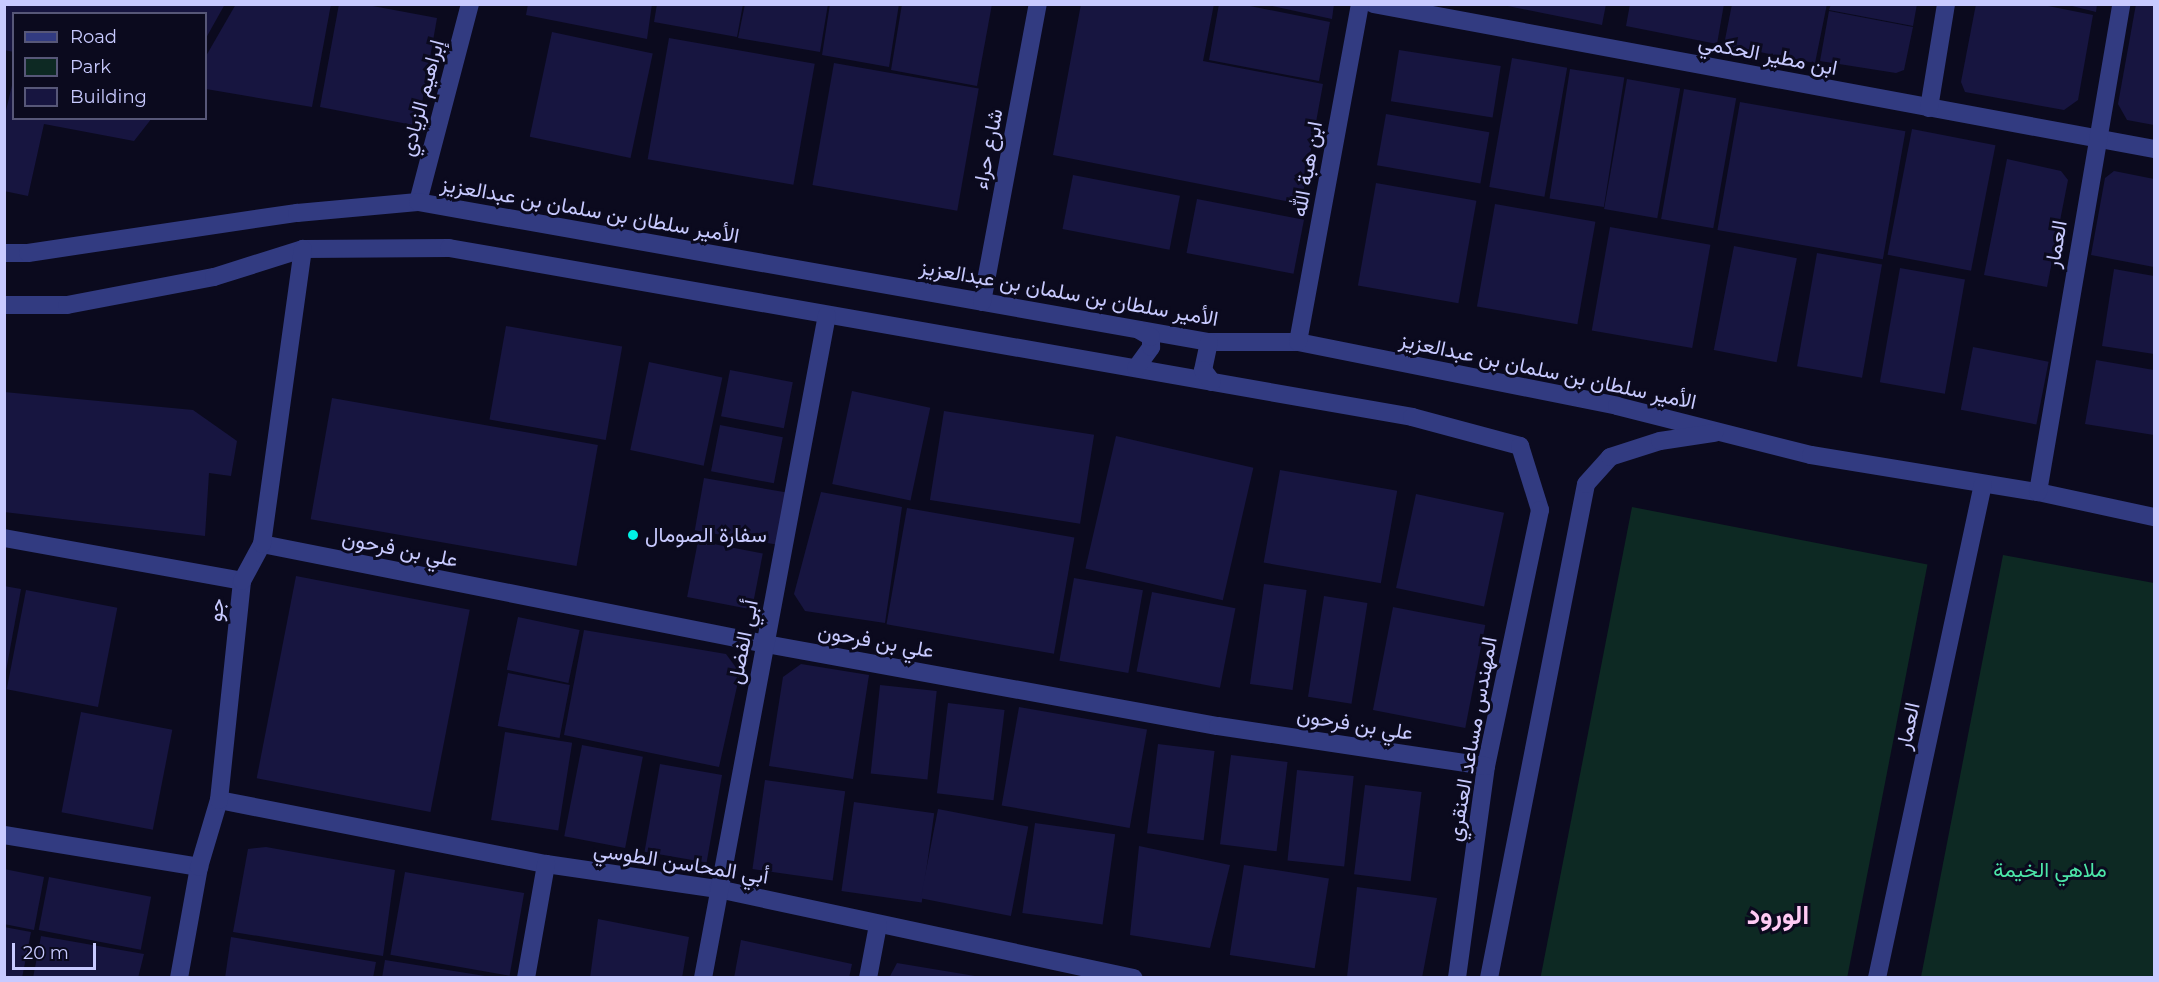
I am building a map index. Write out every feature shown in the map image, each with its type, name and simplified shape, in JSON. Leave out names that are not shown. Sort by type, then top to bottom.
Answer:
[{"type":"street","name":"إبراهيم الزيادي","points":[[418,202],[470,4]]},
{"type":"street","name":"شارع حراء","points":[[982,302],[1038,4]]},
{"type":"street","name":"ابن هبة الله","points":[[1298,342],[1360,4]]},
{"type":"street","name":"ابن مطير الحكمي","points":[[1373,4],[2154,149]]},
{"type":"street","points":[[1929,108],[1946,4]]},
{"type":"street","name":"العمار","points":[[2038,492],[2121,4]]},
{"type":"street","name":"الأمير سلطان بن سلمان بن عبدالعزيز","points":[[4,253],[28,253],[297,213],[418,202],[1209,342],[1298,342],[1727,432],[1811,455],[2038,492],[2154,517]]},
{"type":"street","points":[[4,305],[67,305],[214,277],[303,249],[449,249],[1212,382]]},
{"type":"street","name":"جو","points":[[179,978],[199,867],[219,800],[242,581],[262,544],[303,249]]},
{"type":"street","name":"أبي الفضل","points":[[703,978],[827,315]]},
{"type":"street","points":[[1136,368],[1151,347],[1151,338],[1139,330]]},
{"type":"street","points":[[1209,342],[1203,370],[1212,382]]},
{"type":"street","name":"المهندس مساعد العنقري","points":[[1212,382],[1412,417],[1520,446],[1540,510],[1486,766],[1457,978]]},
{"type":"street","points":[[1489,978],[1586,484],[1610,457],[1660,441],[1727,432]]},
{"type":"street","name":"العمار","points":[[1877,978],[1983,483]]},
{"type":"street","points":[[4,538],[242,581]]},
{"type":"street","name":"علي بن فرحون","points":[[262,544],[766,644],[1218,726],[1486,766]]},
{"type":"street","name":"أبي المحاسن الطوسي","points":[[219,800],[546,864],[718,889],[878,925],[1132,977]]},
{"type":"street","points":[[4,835],[199,867]]},
{"type":"street","points":[[526,978],[546,864]]},
{"type":"street","points":[[868,978],[878,925]]},
{"type":"green space","points":[[1632,507],[1927,564],[1847,978],[1541,976]]},
{"type":"green space","name":"ملاهي الخيمة","points":[[2003,555],[2154,583],[2154,977],[1921,977]]},
{"type":"building","points":[[4,4],[225,4],[207,36],[207,12],[12,12],[12,52],[4,50]]},
{"type":"building","points":[[236,4],[331,4],[312,107],[207,89],[207,54]]},
{"type":"building","points":[[339,4],[362,4],[437,18],[418,126],[320,107]]},
{"type":"building","points":[[528,4],[652,4],[647,39],[526,15]]},
{"type":"building","points":[[657,4],[743,4],[737,37],[654,22]]},
{"type":"building","points":[[745,4],[828,4],[820,52],[738,38]]},
{"type":"building","points":[[830,4],[899,4],[889,67],[822,55]]},
{"type":"building","points":[[902,4],[992,4],[977,86],[891,70]]},
{"type":"building","points":[[1081,4],[1214,4],[1203,61],[1323,84],[1301,204],[1053,155]]},
{"type":"building","points":[[1219,4],[1240,4],[1330,22],[1319,81],[1209,60]]},
{"type":"building","points":[[1263,4],[1334,4],[1332,19]]},
{"type":"building","points":[[1498,4],[1606,4],[1602,25]]},
{"type":"building","points":[[1630,4],[1724,4],[1717,44],[1626,26]]},
{"type":"building","points":[[1732,4],[1827,4],[1815,63],[1724,45]]},
{"type":"building","points":[[1831,4],[1917,4],[1913,26],[1829,10]]},
{"type":"building","points":[[1976,4],[2038,4],[2093,15],[2078,100],[2064,110],[1965,92],[1961,82]]},
{"type":"building","points":[[2064,4],[2097,4],[2096,12]]},
{"type":"building","points":[[2136,4],[2154,4],[2154,125],[2127,120],[2118,104]]},
{"type":"building","points":[[1829,11],[1913,27],[1904,70],[1896,73],[1820,61]]},
{"type":"building","points":[[552,32],[653,53],[631,158],[530,137]]},
{"type":"building","points":[[669,38],[815,64],[793,185],[648,159]]},
{"type":"building","points":[[1399,50],[1501,66],[1493,117],[1391,101]]},
{"type":"building","points":[[1512,58],[1567,68],[1544,197],[1489,187]]},
{"type":"building","points":[[834,63],[979,89],[957,211],[812,185]]},
{"type":"building","points":[[1570,69],[1624,78],[1604,207],[1550,198]]},
{"type":"building","points":[[1627,79],[1680,88],[1657,218],[1604,209]]},
{"type":"building","points":[[12,85],[12,120],[150,120],[134,141],[44,124],[28,196],[4,191],[4,119]]},
{"type":"building","points":[[1684,89],[1736,98],[1713,228],[1661,219]]},
{"type":"building","points":[[1740,102],[1905,131],[1883,259],[1717,230]]},
{"type":"building","points":[[1386,114],[1489,132],[1480,183],[1377,165]]},
{"type":"building","points":[[1912,129],[1995,145],[1971,271],[1888,255]]},
{"type":"building","points":[[2007,159],[2061,171],[2068,180],[2047,287],[1984,275]]},
{"type":"building","points":[[2114,171],[2154,179],[2154,267],[2091,255],[2105,178]]},
{"type":"building","points":[[1073,175],[1180,196],[1170,250],[1063,229]]},
{"type":"building","points":[[1376,183],[1476,201],[1458,303],[1358,285]]},
{"type":"building","points":[[1197,199],[1304,220],[1294,274],[1187,253]]},
{"type":"building","points":[[1495,204],[1595,222],[1577,324],[1477,306]]},
{"type":"building","points":[[1610,227],[1710,245],[1692,348],[1592,330]]},
{"type":"building","points":[[1734,246],[1797,258],[1777,362],[1714,350]]},
{"type":"building","points":[[1817,253],[1882,264],[1862,378],[1797,366]]},
{"type":"building","points":[[1900,268],[1965,279],[1945,394],[1880,382]]},
{"type":"building","points":[[2114,269],[2154,276],[2154,354],[2102,346]]},
{"type":"building","points":[[506,326],[622,346],[606,440],[490,420]]},
{"type":"building","points":[[1973,347],[2049,362],[2036,425],[1961,410]]},
{"type":"building","points":[[2096,360],[2154,370],[2154,435],[2085,424]]},
{"type":"building","points":[[649,362],[722,378],[704,466],[630,450]]},
{"type":"building","points":[[730,370],[793,382],[784,428],[721,416]]},
{"type":"building","points":[[852,391],[930,408],[911,501],[832,484]]},
{"type":"building","points":[[4,392],[193,410],[237,441],[231,476],[209,473],[205,536],[4,512]]},
{"type":"building","points":[[332,398],[598,445],[577,566],[311,519]]},
{"type":"building","points":[[944,411],[1094,435],[1080,524],[930,500]]},
{"type":"building","points":[[720,425],[783,437],[774,483],[711,471]]},
{"type":"building","points":[[1116,436],[1253,468],[1223,600],[1085,569]]},
{"type":"building","points":[[1280,470],[1397,491],[1381,583],[1264,563]]},
{"type":"building","points":[[704,478],[787,493],[778,545],[695,530]]},
{"type":"building","points":[[821,492],[902,507],[885,623],[805,611],[794,594]]},
{"type":"building","points":[[1416,494],[1504,513],[1484,607],[1396,588]]},
{"type":"building","points":[[907,508],[1074,538],[1054,654],[887,624]]},
{"type":"building","points":[[698,541],[763,554],[752,610],[687,597]]},
{"type":"building","points":[[296,576],[470,610],[430,812],[257,778]]},
{"type":"building","points":[[1074,578],[1143,590],[1128,673],[1059,661]]},
{"type":"building","points":[[1264,584],[1307,590],[1293,690],[1250,684]]},
{"type":"building","points":[[4,586],[21,589],[6,671],[4,671]]},
{"type":"building","points":[[26,590],[117,608],[98,707],[7,689]]},
{"type":"building","points":[[1152,592],[1235,608],[1220,688],[1137,672]]},
{"type":"building","points":[[1324,596],[1367,603],[1352,704],[1308,697]]},
{"type":"building","points":[[1393,607],[1485,625],[1465,728],[1373,710]]},
{"type":"building","points":[[518,617],[580,630],[568,683],[507,670]]},
{"type":"building","points":[[584,630],[726,654],[740,673],[719,767],[564,735]]},
{"type":"building","points":[[801,664],[869,675],[853,779],[769,766],[783,677]]},
{"type":"building","points":[[508,673],[570,685],[560,738],[498,726]]},
{"type":"building","points":[[880,685],[937,691],[927,779],[871,774]]},
{"type":"building","points":[[948,703],[1005,710],[993,800],[937,793]]},
{"type":"building","points":[[1019,707],[1147,730],[1130,828],[1002,805]]},
{"type":"building","points":[[81,712],[172,730],[153,830],[62,812]]},
{"type":"building","points":[[505,732],[572,743],[558,831],[491,820]]},
{"type":"building","points":[[1158,744],[1215,751],[1204,840],[1147,833]]},
{"type":"building","points":[[582,745],[643,757],[625,848],[564,836]]},
{"type":"building","points":[[1231,755],[1288,762],[1277,851],[1220,844]]},
{"type":"building","points":[[660,764],[722,775],[707,863],[645,852]]},
{"type":"building","points":[[1297,770],[1354,776],[1344,866],[1287,861]]},
{"type":"building","points":[[765,780],[845,791],[833,880],[752,869]]},
{"type":"building","points":[[1365,785],[1422,792],[1411,881],[1354,874]]},
{"type":"building","points":[[854,802],[934,813],[922,902],[841,891]]},
{"type":"building","points":[[938,809],[1028,827],[1011,916],[921,898]]},
{"type":"building","points":[[1035,823],[1115,834],[1103,924],[1022,913]]},
{"type":"building","points":[[1139,846],[1230,865],[1210,948],[1130,935]]},
{"type":"building","points":[[266,847],[395,870],[383,956],[233,932],[248,849]]},
{"type":"building","points":[[1244,865],[1329,878],[1315,968],[1230,955]]},
{"type":"building","points":[[4,869],[44,877],[34,930],[4,924]]},
{"type":"building","points":[[405,872],[524,893],[510,976],[390,955]]},
{"type":"building","points":[[49,877],[151,897],[141,950],[39,930]]},
{"type":"building","points":[[1357,887],[1437,898],[1422,978],[1347,977]]},
{"type":"building","points":[[598,919],[689,937],[682,978],[590,978]]},
{"type":"building","points":[[4,927],[31,932],[22,978],[4,978]]},
{"type":"building","points":[[41,936],[144,954],[138,978],[33,978]]},
{"type":"building","points":[[231,937],[376,962],[373,978],[225,978]]},
{"type":"building","points":[[741,940],[852,964],[849,978],[734,978]]},
{"type":"building","points":[[385,960],[485,976],[485,978],[382,978]]},
{"type":"building","points":[[897,963],[975,976],[974,978],[889,978]]},
{"type":"place","name":"سفارة الصومال","points":[[633,535]]},
{"type":"district","name":"الورود","points":[[1778,915]]}]
